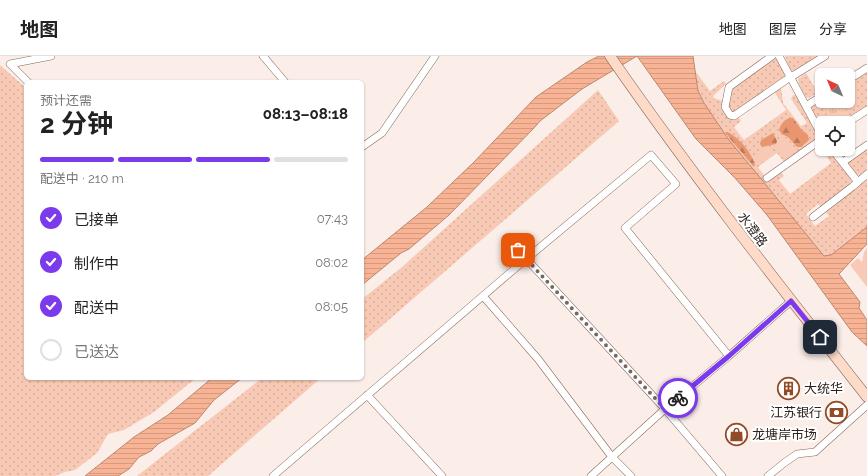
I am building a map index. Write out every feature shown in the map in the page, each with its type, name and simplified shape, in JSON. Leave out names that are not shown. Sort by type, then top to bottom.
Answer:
[{"type":"street","points":[[26,80],[10,64],[51,56]]},
{"type":"street","points":[[263,56],[283,80]]},
{"type":"street","name":"水澄路","points":[[610,56],[647,109],[791,301],[867,397]]},
{"type":"street","points":[[772,56],[729,87],[724,104],[727,112],[734,116],[786,80],[825,56]]},
{"type":"street","points":[[779,56],[815,123]]},
{"type":"street","points":[[364,146],[382,133],[432,57]]},
{"type":"street","points":[[855,76],[867,68]]},
{"type":"street","points":[[806,106],[815,100]]},
{"type":"street","points":[[855,118],[867,110]]},
{"type":"street","points":[[767,178],[815,144]]},
{"type":"street","points":[[843,162],[867,145]]},
{"type":"street","points":[[277,475],[367,395],[651,154],[676,184],[625,228],[729,356]]},
{"type":"street","points":[[838,156],[858,182]]},
{"type":"street","points":[[813,217],[852,188],[867,174]]},
{"type":"street","points":[[509,240],[665,409],[722,476]]},
{"type":"street","points":[[483,296],[538,359],[612,457],[631,476]]},
{"type":"street","points":[[590,476],[665,409],[729,356],[791,301]]},
{"type":"street","points":[[367,395],[442,476]]},
{"type":"street","points":[[768,476],[798,454],[814,452],[867,405]]},
{"type":"green space","points":[[785,56],[822,56],[796,72],[790,69]]},
{"type":"green space","points":[[773,58],[778,59],[785,75],[783,79],[732,113],[726,106],[731,88]]},
{"type":"green space","points":[[0,65],[24,86],[24,380],[194,380],[154,412],[124,430],[108,434],[97,453],[75,470],[55,476],[0,476]]},
{"type":"green space","points":[[867,70],[867,107],[854,116],[816,116],[812,109],[815,104],[815,108],[855,108],[855,78]]},
{"type":"green space","points":[[696,72],[710,91],[724,81],[726,84],[714,95],[713,98],[723,101],[728,116],[733,120],[738,116],[741,121],[734,127],[744,140],[786,110],[774,91],[781,87],[783,103],[801,126],[807,123],[791,99],[793,95],[796,95],[815,131],[815,140],[784,162],[777,153],[758,167],[768,181],[780,172],[784,176],[779,180],[790,194],[831,163],[826,156],[833,156],[850,178],[852,182],[851,186],[822,208],[818,204],[806,214],[815,226],[829,216],[825,211],[867,179],[867,227],[831,256],[824,256],[729,140],[704,103],[698,91]]},
{"type":"green space","points":[[806,73],[815,88],[815,95],[809,98],[806,97],[798,79]]},
{"type":"green space","points":[[598,90],[619,121],[364,341],[364,297],[401,268]]},
{"type":"green space","points":[[846,108],[844,116],[826,116],[827,109]]},
{"type":"green space","points":[[789,118],[793,118],[801,129],[808,135],[809,140],[801,147],[797,147],[779,130],[782,123]]},
{"type":"green space","points":[[725,132],[733,135],[741,142],[753,160],[755,165],[754,167],[731,140]]},
{"type":"green space","points":[[773,133],[777,141],[776,144],[762,147],[760,144],[761,140]]},
{"type":"green space","points":[[786,138],[796,150],[785,159],[775,146]]},
{"type":"green space","points":[[768,147],[773,154],[761,163],[756,157]]},
{"type":"green space","points":[[867,147],[867,169],[859,175],[855,173],[848,163],[849,159]]},
{"type":"green space","points":[[867,248],[867,287],[850,265],[858,258],[862,262],[864,252]]},
{"type":"green space","points":[[259,380],[319,380],[208,476],[137,476]]},
{"type":"shaded area","points":[[599,56],[637,56],[582,89],[540,121],[449,215],[409,249],[401,253],[364,283],[364,258],[427,207],[474,162],[536,97],[587,62]]},
{"type":"shaded area","points":[[637,56],[693,56],[698,91],[704,103],[729,140],[824,256],[831,255],[867,227],[867,244],[839,274],[860,302],[859,308],[867,320],[867,346],[852,332],[767,215],[735,178],[696,139]]},
{"type":"shaded area","points":[[210,380],[239,380],[214,400],[195,423],[158,444],[151,451],[139,457],[129,469],[118,476],[85,476],[134,437],[168,415]]},
{"type":"way so far","points":[[518,250],[665,409],[678,398]]},
{"type":"place","name":"大统华","points":[[789,388]]},
{"type":"place","name":"江苏银行","points":[[837,412]]},
{"type":"place","name":"龙塘岸市场","points":[[737,434]]},
{"type":"route","points":[[678,398],[729,356],[791,301],[820,337]]}]
